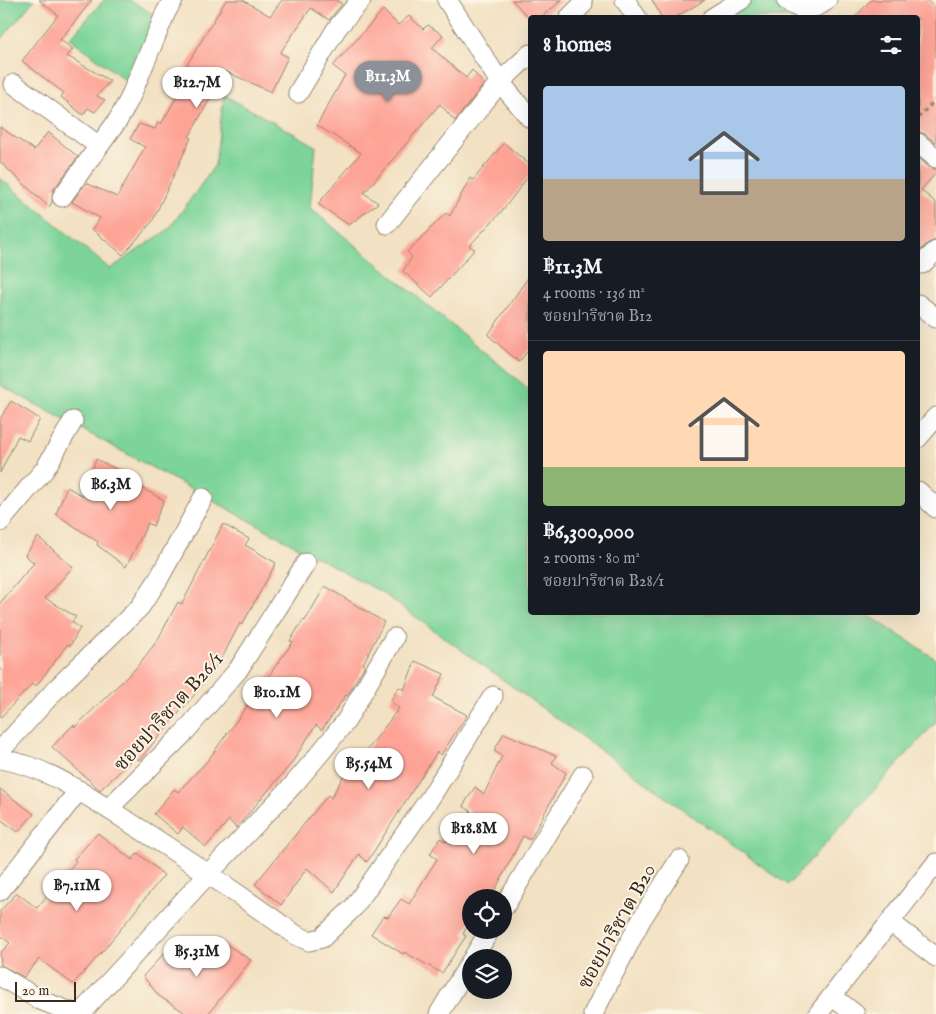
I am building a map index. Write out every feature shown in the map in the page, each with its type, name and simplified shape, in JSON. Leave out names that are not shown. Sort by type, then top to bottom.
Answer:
[{"type":"street","points":[[298,93],[337,28],[361,0]]},
{"type":"street","points":[[447,0],[500,82],[528,116]]},
{"type":"street","points":[[625,0],[634,15]]},
{"type":"street","points":[[717,15],[741,0]]},
{"type":"street","points":[[786,0],[801,13],[827,0]]},
{"type":"street","points":[[62,197],[130,100],[164,4]]},
{"type":"street","points":[[572,15],[583,4]]},
{"type":"street","points":[[387,224],[500,82],[528,56]]},
{"type":"street","points":[[14,84],[99,146]]},
{"type":"street","points":[[920,145],[936,158]]},
{"type":"street","points":[[922,264],[936,251]]},
{"type":"street","points":[[920,306],[936,318]]},
{"type":"street","points":[[920,436],[936,417]]},
{"type":"street","points":[[0,522],[45,468],[73,421]]},
{"type":"street","points":[[920,493],[936,508]]},
{"type":"street","points":[[0,751],[58,687],[140,607],[203,498]]},
{"type":"street","name":"ซอยปาริชาต B26/1","points":[[108,809],[183,734],[238,670],[306,564]]},
{"type":"street","points":[[0,976],[40,1000],[78,1014],[294,784],[346,721],[394,638]]},
{"type":"street","points":[[0,759],[24,763],[44,770],[79,790],[209,873],[296,935],[309,941],[322,938],[354,907],[432,795],[493,696]]},
{"type":"street","points":[[512,893],[583,775]]},
{"type":"street","points":[[0,891],[79,790]]},
{"type":"street","name":"ซอยปาริชาต B20","points":[[594,1014],[640,920],[679,860]]},
{"type":"street","points":[[818,1014],[936,863]]},
{"type":"street","points":[[890,922],[936,957]]},
{"type":"street","points":[[439,1014],[462,976]]},
{"type":"street","points":[[833,997],[855,1014]]},
{"type":"path","points":[[920,116],[936,99]]},
{"type":"green space","points":[[0,0],[34,0],[0,41]]},
{"type":"green space","points":[[104,0],[130,0],[156,16],[130,84],[70,38]]},
{"type":"green space","points":[[748,0],[782,0],[799,11],[795,15],[724,15]]},
{"type":"green space","points":[[224,95],[316,146],[310,208],[528,388],[528,615],[868,615],[936,659],[936,722],[788,885],[381,592],[0,385],[0,178],[110,269],[169,229],[215,165]]},
{"type":"building","points":[[39,0],[92,0],[60,40],[73,49],[67,56],[110,81],[97,96],[105,100],[95,112],[88,108],[83,115],[61,97],[64,93],[22,61],[58,15]]},
{"type":"building","points":[[226,0],[243,0],[270,16],[282,0],[336,0],[342,4],[329,20],[311,8],[280,53],[288,57],[271,92],[225,71],[189,137],[191,138],[152,222],[123,255],[92,229],[100,218],[72,202],[86,183],[117,197],[145,147],[130,139],[139,124],[155,129],[158,122],[161,124],[192,71],[185,68]]},
{"type":"building","points":[[512,0],[562,0],[544,15],[528,15],[528,17]]},
{"type":"building","points":[[652,0],[705,0],[679,15],[660,15]]},
{"type":"building","points":[[871,0],[926,0],[936,9],[936,143],[925,134],[920,133],[920,15],[857,15]]},
{"type":"building","points":[[383,10],[398,25],[409,16],[423,29],[428,25],[443,35],[432,48],[466,78],[472,70],[484,84],[455,121],[440,104],[364,193],[378,203],[349,225],[318,204],[361,153],[317,125],[345,75],[333,66]]},
{"type":"building","points":[[0,127],[34,150],[48,132],[78,157],[53,190],[52,202],[49,207],[0,162]]},
{"type":"building","points":[[504,143],[528,163],[528,177],[503,210],[469,246],[475,249],[432,297],[403,271],[412,257],[407,252],[446,213],[450,216],[470,178],[473,180]]},
{"type":"building","points":[[920,159],[929,167],[936,169],[936,173],[921,190],[936,203],[936,240],[928,243],[920,251]]},
{"type":"building","points":[[528,278],[528,351],[519,362],[488,335]]},
{"type":"building","points":[[11,401],[40,419],[28,441],[18,436],[0,473],[0,419]]},
{"type":"building","points":[[96,459],[126,474],[124,479],[164,500],[153,526],[148,523],[126,567],[97,545],[98,542],[56,514],[67,487],[83,496]]},
{"type":"building","points":[[223,524],[249,539],[245,545],[276,563],[242,625],[240,623],[223,656],[195,694],[139,760],[132,755],[128,764],[100,790],[52,747],[73,725],[75,727],[136,668],[157,641],[178,602],[182,604]]},
{"type":"building","points":[[38,537],[73,567],[45,598],[76,617],[72,622],[80,628],[70,646],[68,644],[36,686],[33,683],[0,718],[0,603],[34,563],[25,555]]},
{"type":"building","points":[[325,586],[384,622],[363,664],[365,665],[347,696],[322,730],[316,725],[291,764],[236,828],[229,820],[206,847],[183,827],[178,834],[154,814],[174,789],[178,792],[208,760],[293,642],[290,641],[303,620],[305,621]]},
{"type":"building","points":[[415,661],[444,674],[433,697],[467,715],[441,755],[437,752],[367,862],[359,854],[334,892],[307,868],[281,905],[255,884],[328,795],[331,798],[349,766],[353,769],[399,708],[390,701],[399,687],[404,690]]},
{"type":"building","points":[[504,733],[556,756],[552,763],[566,773],[530,840],[523,836],[496,889],[462,889],[462,939],[464,939],[442,973],[404,952],[403,954],[371,934],[383,916],[388,917],[401,899],[409,904],[437,859],[430,854],[440,838],[446,842],[471,811],[463,806],[475,787],[484,794],[502,756],[494,751]]},
{"type":"building","points":[[0,789],[34,814],[18,832],[0,819]]},
{"type":"building","points":[[98,833],[132,860],[138,853],[164,875],[102,952],[73,984],[39,959],[24,977],[1,965],[0,953],[10,943],[0,935],[0,911],[17,893],[37,908],[76,861],[74,859]]},
{"type":"building","points":[[216,938],[251,960],[208,1014],[187,1014],[159,996],[143,976],[168,949],[186,965],[194,956],[202,959]]}]
